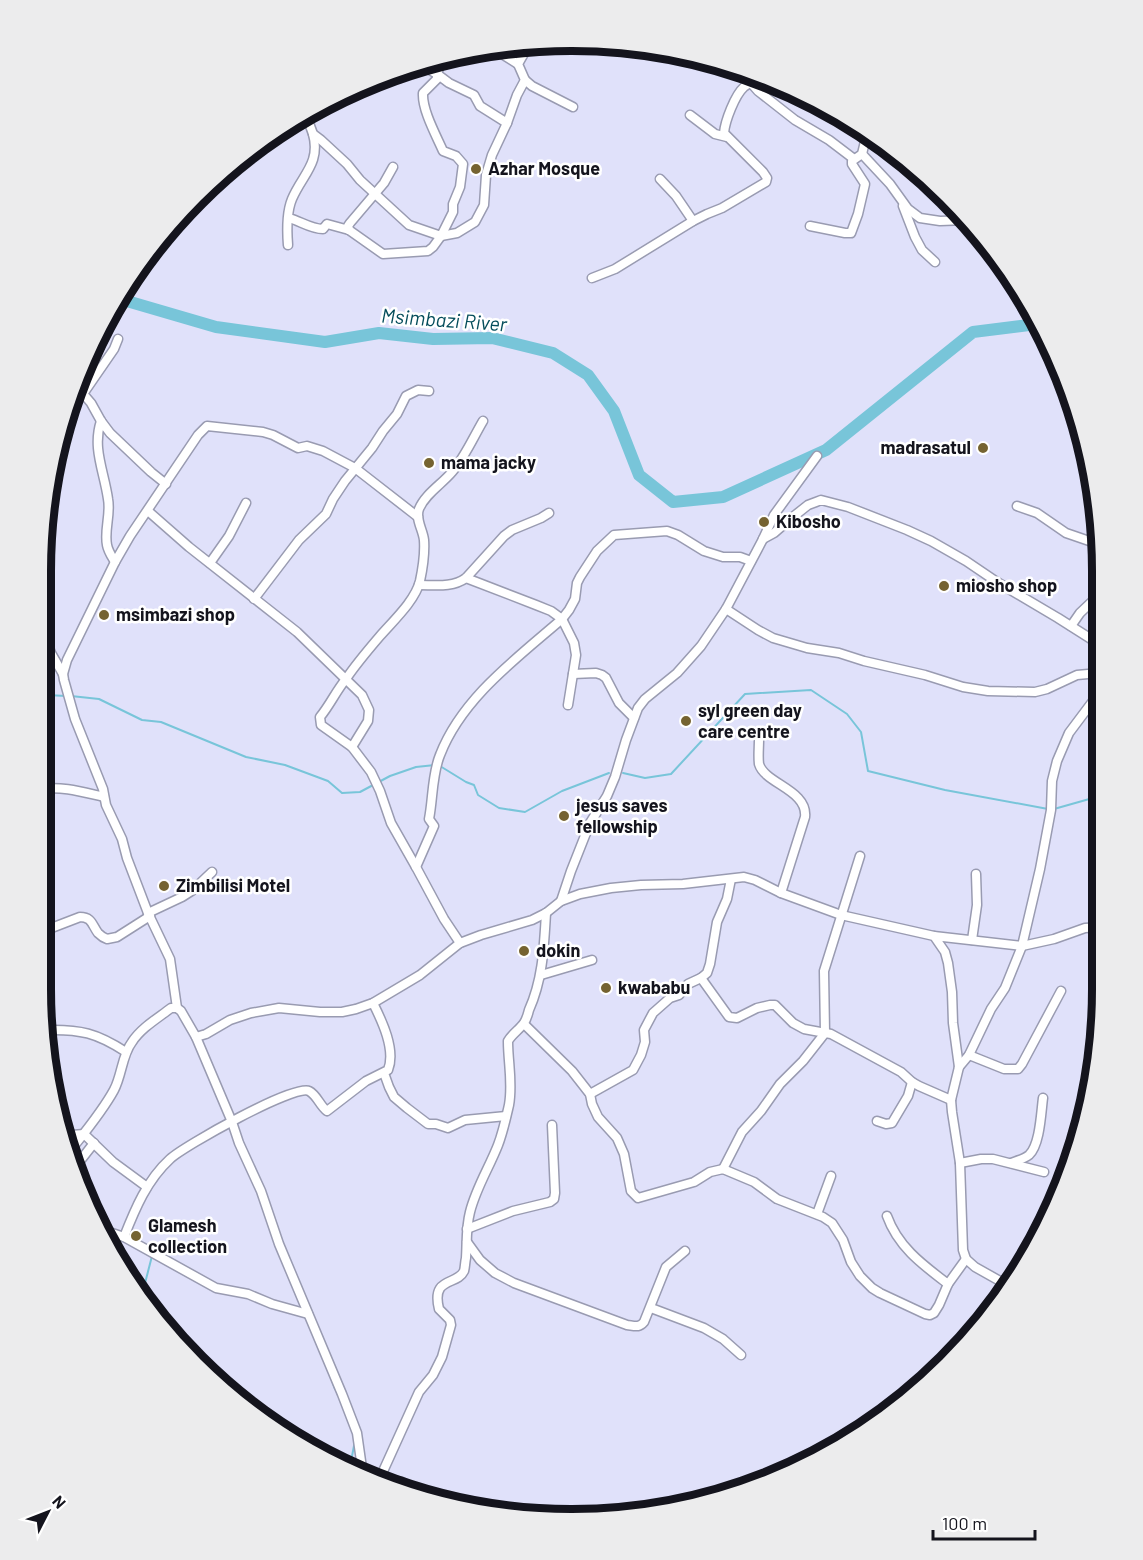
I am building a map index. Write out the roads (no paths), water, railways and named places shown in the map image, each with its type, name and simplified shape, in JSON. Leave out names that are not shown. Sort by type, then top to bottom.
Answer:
[{"type":"street","points":[[518,64],[524,53]]},
{"type":"street","points":[[504,55],[518,64],[525,80],[532,86],[573,107]]},
{"type":"street","points":[[289,218],[315,229],[322,229],[327,224],[350,230],[383,254],[428,251],[433,247],[453,212],[463,164],[456,156],[443,151],[422,98],[426,89],[437,79],[439,69]]},
{"type":"street","points":[[431,71],[449,83],[474,94],[480,106],[507,123]]},
{"type":"street","points":[[313,134],[409,225],[441,236],[457,233],[475,222],[484,205],[486,175],[492,155],[507,123],[516,95],[525,80]]},
{"type":"street","points":[[592,278],[621,265],[693,221],[722,208],[766,182],[767,178],[763,172],[724,133],[724,126],[738,95],[742,88],[750,83]]},
{"type":"street","points":[[752,84],[795,120],[871,163],[908,209],[920,218],[956,220]]},
{"type":"street","points":[[690,115],[715,134],[727,137]]},
{"type":"street","points":[[288,245],[289,209],[293,197],[314,162],[315,142],[309,122]]},
{"type":"street","points":[[810,226],[851,233],[865,184],[852,164],[864,141]]},
{"type":"street","points":[[350,230],[348,226],[350,223],[375,194],[393,167]]},
{"type":"street","points":[[660,179],[676,196],[693,221]]},
{"type":"street","points":[[900,197],[915,237],[922,250],[935,262]]},
{"type":"street","points":[[87,382],[114,349],[118,339]]},
{"type":"street","points":[[254,599],[299,540],[326,514],[333,499],[355,468],[398,414],[406,396],[418,390],[429,391]]},
{"type":"street","points":[[83,394],[101,421],[123,446],[166,484]]},
{"type":"street","points":[[101,421],[97,449],[108,500],[107,546],[115,562]]},
{"type":"street","points":[[460,943],[432,898],[391,823],[372,772],[352,747],[321,725],[320,717],[345,680],[403,611],[419,585],[424,551],[418,512],[422,504],[453,472],[483,421]]},
{"type":"street","points":[[63,674],[67,660],[130,536],[198,435],[207,426],[263,432],[298,448],[308,446],[323,451],[355,468],[418,517]]},
{"type":"street","points":[[561,901],[590,823],[608,796],[638,708],[645,699],[677,673],[701,646],[726,609],[774,515],[817,456]]},
{"type":"street","points":[[763,539],[816,501],[821,500],[848,507],[931,541],[1092,640]]},
{"type":"street","points":[[210,562],[229,536],[246,503]]},
{"type":"street","points":[[1017,506],[1037,513],[1066,533],[1091,542]]},
{"type":"street","points":[[148,511],[183,542],[297,632],[362,695],[369,710],[368,721],[352,747]]},
{"type":"street","points":[[419,585],[456,584],[466,578],[504,536],[549,513]]},
{"type":"street","points":[[416,867],[434,826],[429,819],[439,756],[455,725],[485,687],[562,619],[575,599],[580,577],[597,551],[614,535],[667,531],[704,551],[723,557],[740,557],[751,561]]},
{"type":"street","points":[[466,578],[544,608],[562,619],[574,643],[576,655],[568,705]]},
{"type":"street","points":[[1071,626],[1092,601]]},
{"type":"street","points":[[726,609],[773,638],[807,648],[839,652],[864,661],[925,675],[963,687],[988,691],[1035,692],[1077,675],[1092,674]]},
{"type":"street","points":[[51,653],[63,674],[75,719],[149,915],[170,959],[177,1008]]},
{"type":"street","points":[[573,674],[602,675],[606,678],[619,703],[634,718]]},
{"type":"street","points":[[959,1067],[969,1055],[991,1010],[1005,988],[1022,946],[1040,869],[1051,810],[1052,781],[1057,761],[1069,733],[1092,702]]},
{"type":"street","points":[[759,740],[759,764],[762,771],[788,790],[806,810],[781,893]]},
{"type":"street","points":[[51,788],[72,789],[104,796]]},
{"type":"street","points":[[723,1169],[742,1132],[825,1033],[824,971],[860,856]]},
{"type":"street","points":[[51,928],[86,917],[91,920],[99,934],[107,939],[117,937],[149,915],[193,890],[212,872]]},
{"type":"street","points":[[972,940],[977,905],[976,874]]},
{"type":"street","points":[[196,1036],[206,1034],[230,1020],[251,1012],[279,1008],[342,1012],[374,1003],[420,975],[460,943],[532,920],[546,913],[561,901],[580,894],[611,888],[751,878],[781,893],[841,915],[934,936],[1022,946],[1092,928]]},
{"type":"street","points":[[590,1094],[633,1071],[645,1042],[644,1030],[653,1013],[670,998],[679,994],[688,984],[706,973],[710,964],[717,922],[728,900],[731,879]]},
{"type":"street","points":[[383,1473],[419,1392],[434,1375],[442,1358],[451,1325],[447,1314],[439,1309],[438,1295],[441,1287],[459,1277],[464,1271],[467,1229],[476,1193],[499,1143],[509,1104],[511,1081],[508,1041],[524,1023],[541,975],[546,913]]},
{"type":"street","points":[[934,936],[945,952],[948,963],[959,1067],[951,1100],[951,1112],[960,1163],[963,1250],[966,1259],[975,1267],[1001,1282]]},
{"type":"street","points":[[541,975],[592,960]]},
{"type":"street","points":[[701,978],[729,1017],[736,1018],[758,1008],[775,1005],[793,1023],[804,1029],[831,1034],[901,1072],[912,1082],[951,1100]]},
{"type":"street","points":[[969,1055],[1004,1069],[1018,1069],[1061,991]]},
{"type":"street","points":[[124,1237],[147,1187],[171,1158],[187,1146],[276,1099],[302,1090],[309,1091],[327,1111],[366,1081],[388,1070],[390,1064],[384,1024],[374,1003]]},
{"type":"street","points":[[75,1144],[114,1090],[131,1043],[171,1008],[181,1011],[196,1036],[342,1394],[357,1433],[361,1464]]},
{"type":"street","points":[[524,1023],[572,1071],[590,1094],[598,1117],[617,1138],[624,1154],[631,1191],[638,1198],[694,1182],[710,1172],[723,1169],[754,1182],[777,1199],[823,1216],[832,1223],[843,1240],[851,1262],[872,1288],[924,1314],[934,1313],[948,1284],[966,1259]]},
{"type":"street","points":[[53,1030],[81,1031],[95,1035],[126,1053]]},
{"type":"street","points":[[384,1073],[394,1097],[428,1124],[448,1128],[465,1120],[506,1116]]},
{"type":"street","points":[[877,1121],[892,1123],[908,1096],[912,1082]]},
{"type":"street","points":[[1011,1163],[1033,1150],[1042,1098]]},
{"type":"street","points":[[467,1229],[513,1211],[554,1199],[552,1125]]},
{"type":"street","points":[[73,1135],[84,1134],[122,1169],[147,1187]]},
{"type":"street","points":[[81,1160],[94,1143]]},
{"type":"street","points":[[960,1163],[993,1159],[1044,1172]]},
{"type":"street","points":[[817,1214],[831,1176]]},
{"type":"street","points":[[887,1216],[899,1241],[948,1284]]},
{"type":"street","points":[[113,1233],[124,1237],[216,1288],[248,1294],[272,1304],[308,1314]]},
{"type":"street","points":[[467,1242],[480,1260],[495,1273],[514,1283],[638,1327],[642,1326],[651,1308],[666,1267],[685,1251]]},
{"type":"street","points":[[651,1308],[704,1328],[723,1339],[741,1355]]},
{"type":"waterway","name":"Msimbazi River","points":[[127,301],[216,327],[325,342],[379,333],[433,339],[492,338],[553,353],[588,375],[614,411],[639,475],[673,502],[723,497],[826,450],[973,332],[1029,325]]},
{"type":"waterway","points":[[623,773],[645,778],[671,774],[745,694],[811,690],[847,714],[861,732],[868,771],[945,790],[1048,809]]},
{"type":"waterway","points":[[51,695],[66,696]]},
{"type":"waterway","points":[[71,696],[99,699],[142,720],[161,722],[246,757],[285,765],[328,781],[342,793],[360,792],[390,776],[416,767],[435,765]]},
{"type":"waterway","points":[[440,766],[474,785],[478,795],[499,808],[525,812],[562,791],[609,773]]},
{"type":"waterway","points":[[1054,809],[1092,798]]},
{"type":"waterway","points":[[144,1285],[152,1256]]},
{"type":"waterway","points":[[330,1375],[335,1389]]},
{"type":"waterway","points":[[352,1456],[355,1441]]},
{"type":"place","name":"Azhar Mosque","points":[[476,169]]},
{"type":"place","name":"madrasatul","points":[[983,448]]},
{"type":"place","name":"mama jacky","points":[[429,463]]},
{"type":"place","name":"Kibosho","points":[[764,522]]},
{"type":"place","name":"miosho shop","points":[[944,586]]},
{"type":"place","name":"msimbazi shop","points":[[104,615]]},
{"type":"place","name":"syl green day care centre","points":[[686,721]]},
{"type":"place","name":"jesus saves fellowship","points":[[564,816]]},
{"type":"place","name":"Zimbilisi Motel","points":[[164,886]]},
{"type":"place","name":"dokin","points":[[524,951]]},
{"type":"place","name":"kwababu","points":[[606,988]]},
{"type":"place","name":"Glamesh collection","points":[[136,1236]]}]
